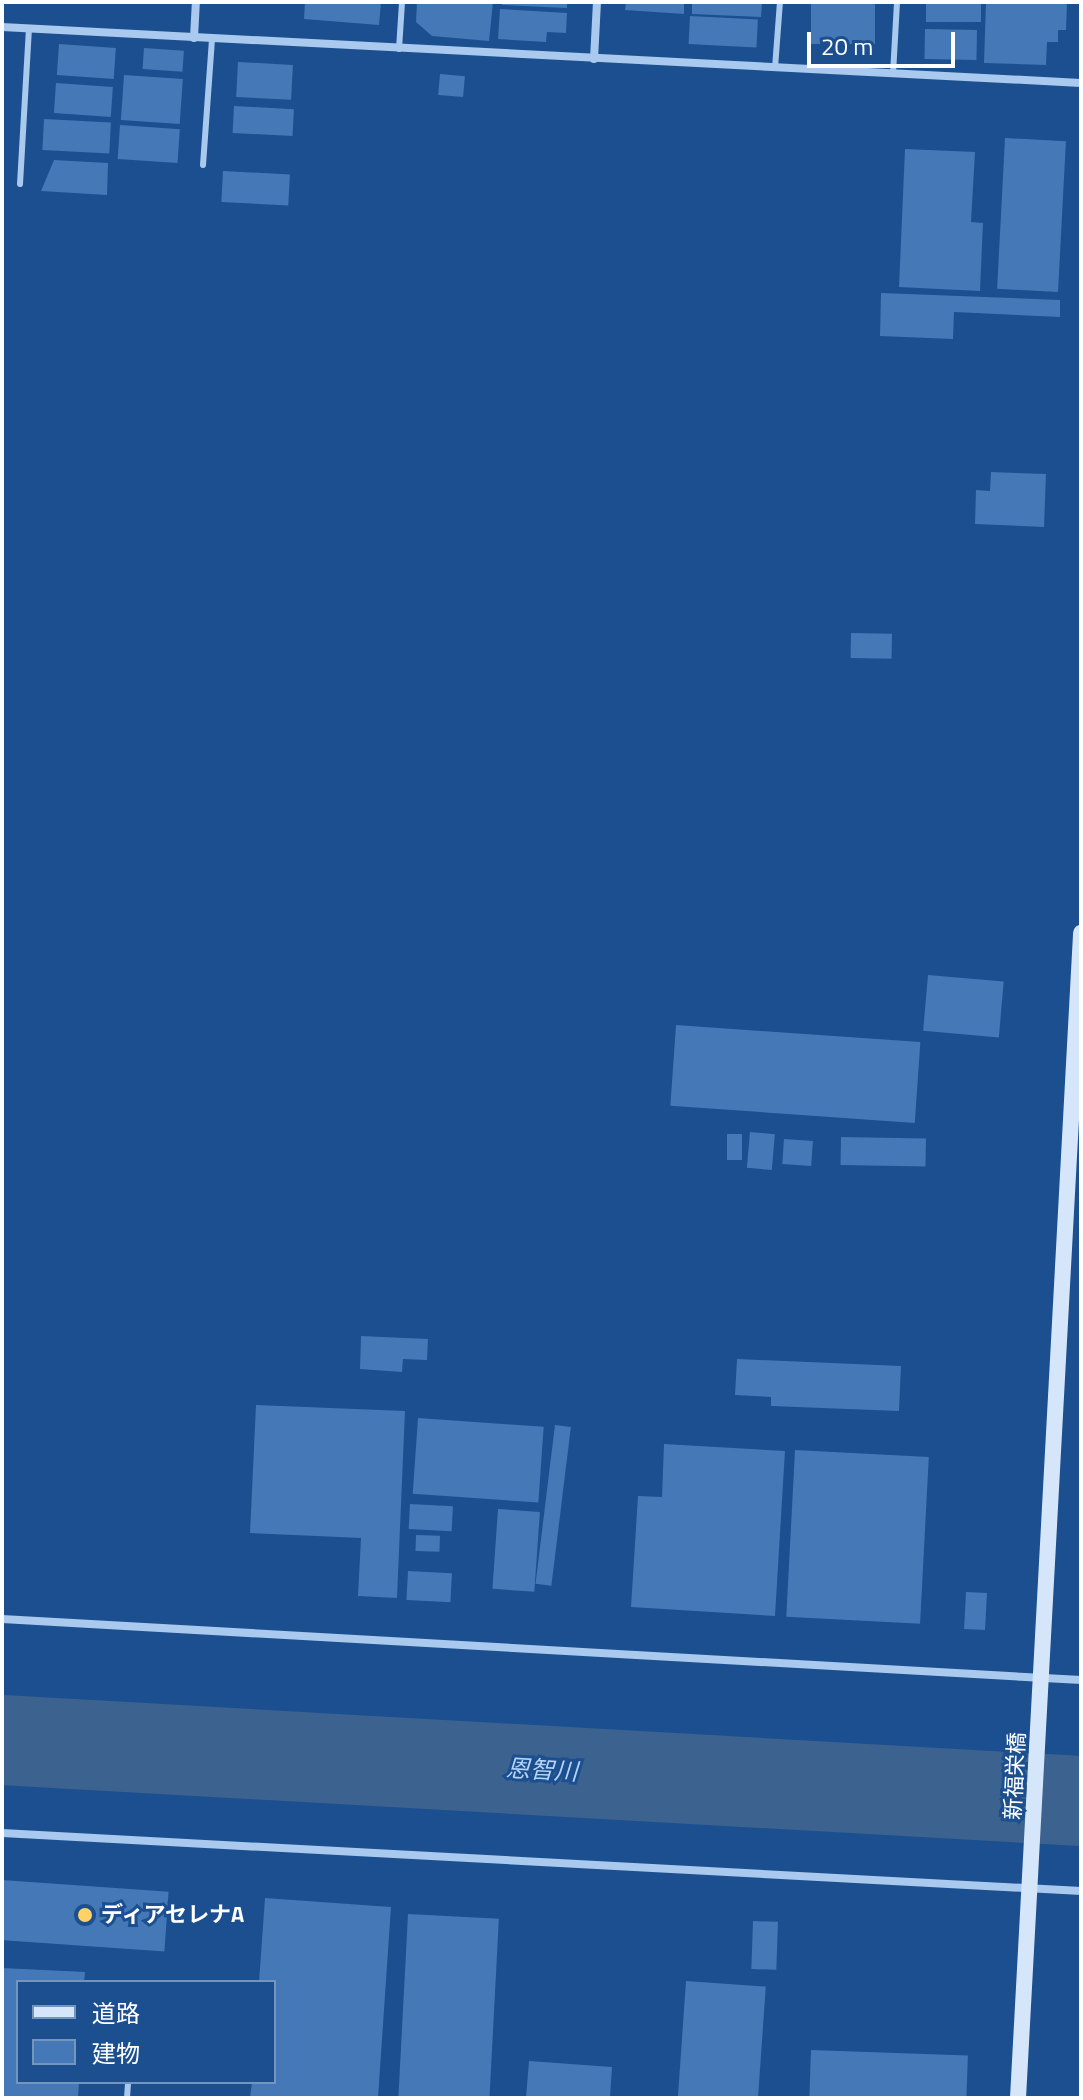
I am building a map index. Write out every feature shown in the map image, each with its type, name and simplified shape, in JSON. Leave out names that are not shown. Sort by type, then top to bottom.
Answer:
[{"type":"street","points":[[194,38],[196,2]]},
{"type":"street","points":[[594,59],[597,2]]},
{"type":"street","points":[[2,27],[1081,83]]},
{"type":"street","name":"新福栄橋","points":[[1018,2098],[1081,933]]},
{"type":"street","points":[[2,1619],[1081,1680]]},
{"type":"street","points":[[2,1833],[1081,1891]]},
{"type":"lane","points":[[399,49],[402,2]]},
{"type":"lane","points":[[775,68],[780,2]]},
{"type":"lane","points":[[893,75],[897,2]]},
{"type":"lane","points":[[20,184],[29,29]]},
{"type":"lane","points":[[203,165],[212,38]]},
{"type":"building","points":[[305,2],[381,2],[379,25],[304,19]]},
{"type":"building","points":[[417,2],[493,2],[489,41],[432,36],[416,22]]},
{"type":"building","points":[[502,2],[567,2],[567,8],[502,5]]},
{"type":"building","points":[[626,2],[684,2],[684,14],[625,10]]},
{"type":"building","points":[[692,2],[762,2],[761,17],[692,14]]},
{"type":"building","points":[[811,2],[875,2],[875,44],[811,44]]},
{"type":"building","points":[[926,2],[981,2],[981,22],[926,22]]},
{"type":"building","points":[[986,2],[1067,2],[1066,30],[1058,30],[1058,42],[1047,42],[1046,65],[984,63]]},
{"type":"building","points":[[500,9],[567,13],[566,33],[547,32],[546,42],[498,39]]},
{"type":"building","points":[[690,16],[758,20],[756,48],[689,44]]},
{"type":"building","points":[[925,29],[977,30],[976,60],[924,59]]},
{"type":"building","points":[[59,44],[116,48],[114,79],[57,75]]},
{"type":"building","points":[[144,48],[184,51],[182,72],[143,69]]},
{"type":"building","points":[[238,62],[293,65],[291,100],[236,97]]},
{"type":"building","points":[[440,74],[465,76],[463,97],[438,95]]},
{"type":"building","points":[[124,75],[183,79],[180,124],[121,120]]},
{"type":"building","points":[[56,83],[113,87],[111,117],[54,113]]},
{"type":"building","points":[[234,106],[294,109],[293,136],[233,133]]},
{"type":"building","points":[[44,119],[111,123],[109,153],[42,150]]},
{"type":"building","points":[[120,125],[180,129],[177,163],[118,159]]},
{"type":"building","points":[[1005,138],[1066,141],[1058,292],[997,289]]},
{"type":"building","points":[[905,149],[975,152],[971,222],[983,223],[980,291],[899,287]]},
{"type":"building","points":[[54,160],[108,163],[107,195],[41,191]]},
{"type":"building","points":[[223,171],[290,175],[288,205],[221,202]]},
{"type":"building","points":[[881,293],[1060,300],[1060,317],[954,312],[953,339],[880,336]]},
{"type":"building","points":[[991,472],[1046,474],[1044,527],[975,524],[976,490],[990,491]]},
{"type":"building","points":[[851,633],[892,634],[892,659],[851,658]]},
{"type":"building","points":[[928,975],[1004,982],[999,1037],[923,1031]]},
{"type":"building","points":[[676,1025],[920,1042],[915,1123],[670,1106]]},
{"type":"building","points":[[750,1132],[775,1134],[772,1170],[747,1168]]},
{"type":"building","points":[[727,1134],[742,1134],[742,1160],[727,1160]]},
{"type":"building","points":[[841,1137],[926,1138],[925,1166],[841,1165]]},
{"type":"building","points":[[784,1139],[813,1141],[811,1166],[782,1164]]},
{"type":"building","points":[[361,1336],[428,1339],[427,1360],[403,1359],[402,1372],[360,1369]]},
{"type":"building","points":[[737,1359],[901,1366],[899,1411],[771,1406],[771,1397],[735,1395]]},
{"type":"building","points":[[256,1405],[405,1411],[397,1598],[358,1596],[361,1538],[250,1533]]},
{"type":"building","points":[[418,1418],[544,1427],[538,1503],[413,1494]]},
{"type":"building","points":[[555,1425],[571,1427],[551,1586],[536,1584]]},
{"type":"building","points":[[664,1444],[785,1451],[775,1616],[631,1607],[638,1496],[662,1497]]},
{"type":"building","points":[[795,1450],[929,1457],[920,1624],[786,1617]]},
{"type":"building","points":[[410,1504],[453,1506],[452,1531],[409,1529]]},
{"type":"building","points":[[498,1509],[540,1512],[534,1592],[492,1589]]},
{"type":"building","points":[[416,1535],[440,1536],[439,1552],[415,1551]]},
{"type":"building","points":[[408,1571],[452,1573],[450,1602],[406,1600]]},
{"type":"building","points":[[966,1592],[987,1593],[985,1630],[964,1629]]},
{"type":"building","name":"ディアセレナA","points":[[2,1880],[169,1892],[164,1952],[2,1940]]},
{"type":"building","points":[[265,1898],[391,1907],[378,2098],[250,2098],[252,2084],[276,2084],[276,1980],[259,1980]]},
{"type":"building","points":[[408,1914],[499,1919],[489,2098],[398,2098]]},
{"type":"building","points":[[753,1921],[778,1922],[776,1970],[751,1969]]},
{"type":"building","points":[[2,1968],[85,1972],[84,1980],[16,1980],[16,2084],[79,2084],[78,2098],[2,2098]]},
{"type":"building","points":[[686,1981],[766,1987],[758,2098],[678,2098]]},
{"type":"building","points":[[811,2050],[968,2055],[966,2098],[809,2098]]},
{"type":"building","points":[[529,2061],[612,2067],[610,2098],[526,2098]]},
{"type":"waterway","name":"恩智川","points":[[2,1740],[1081,1801]]},
{"type":"place","name":"ディアセレナA","points":[[85,1915]]}]
